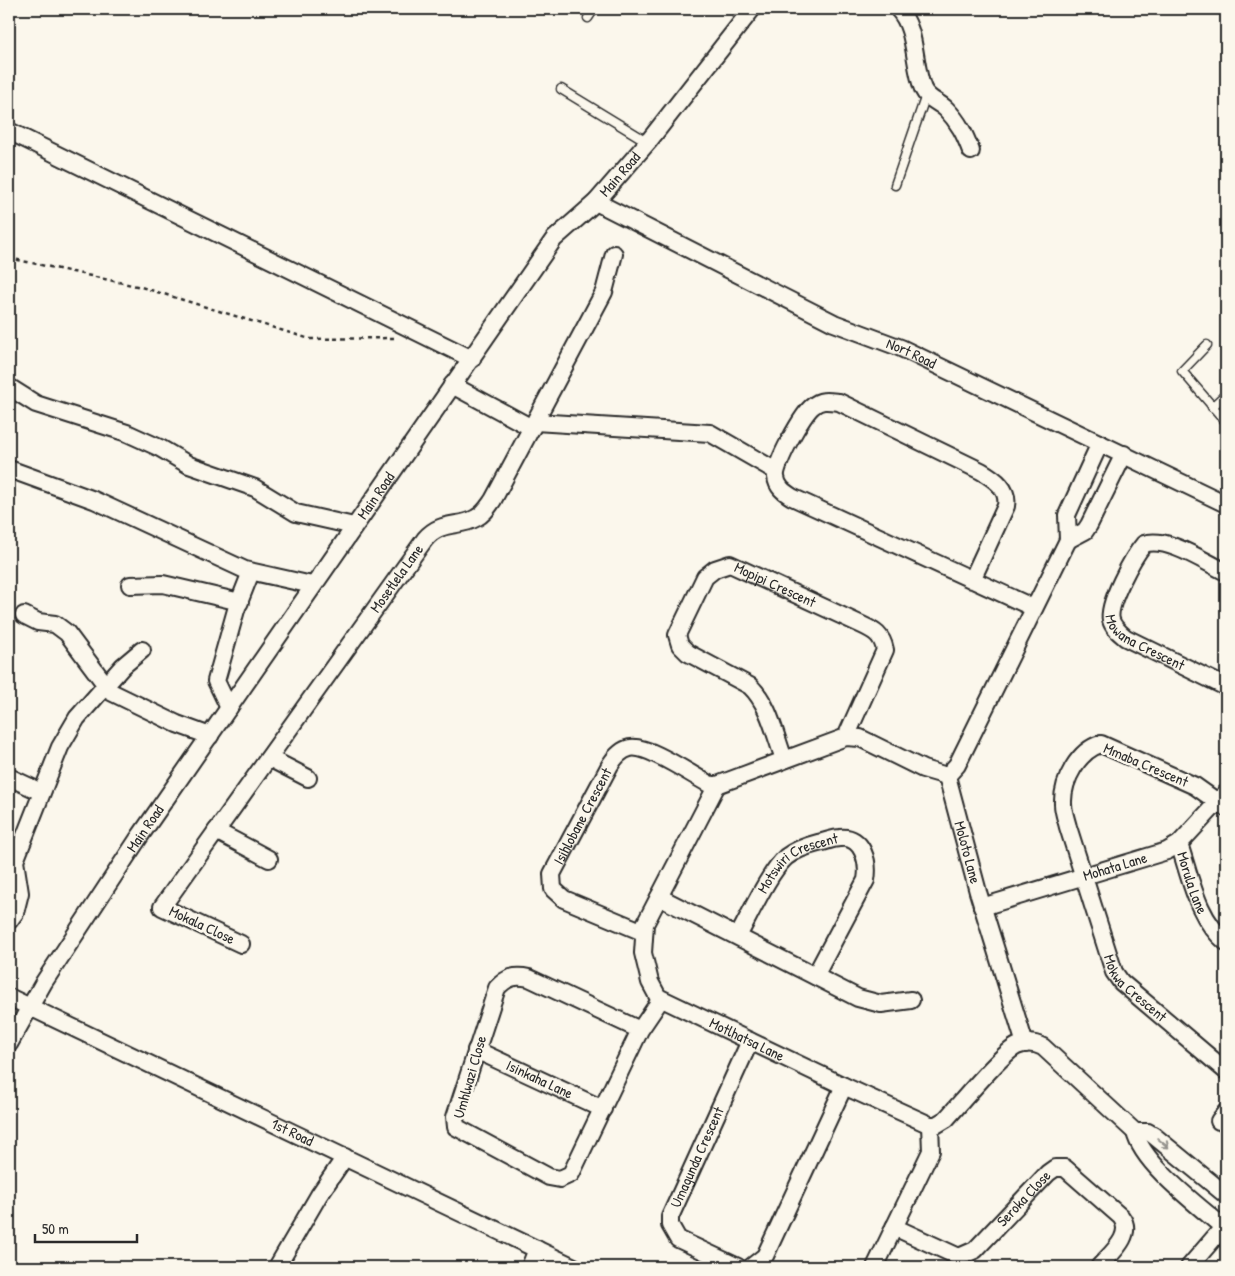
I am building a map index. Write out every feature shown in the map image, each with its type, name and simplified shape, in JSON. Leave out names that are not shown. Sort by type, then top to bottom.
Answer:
[{"type":"street","name":"Main Road","points":[[9,1044],[30,1006],[108,884],[312,585],[472,359],[554,239],[596,202],[648,142],[752,9]]},
{"type":"street","points":[[898,9],[910,34],[918,73],[926,95],[943,107],[957,121],[972,152]]},
{"type":"street","points":[[9,131],[472,359]]},
{"type":"street","name":"Nort Road","points":[[596,202],[834,323],[901,348],[1226,504]]},
{"type":"street","name":"Mosetlela Lane","points":[[162,907],[431,532],[440,527],[475,519],[484,512],[493,500],[604,292],[614,254]]},
{"type":"street","points":[[452,385],[533,425],[710,433],[776,471]]},
{"type":"street","points":[[9,387],[36,404],[127,433],[160,448],[189,465],[255,488],[296,512],[354,526]]},
{"type":"street","points":[[972,580],[1006,506],[1008,498],[1004,490],[992,477],[839,402],[826,400],[812,406],[776,471],[778,485],[792,497],[972,580],[1034,608]]},
{"type":"street","points":[[661,999],[654,990],[646,969],[643,932],[717,785],[846,737],[860,738],[924,769],[947,776],[957,766],[1068,540],[1067,515],[1100,443]]},
{"type":"street","points":[[1068,540],[1085,531],[1106,494],[1124,454]]},
{"type":"street","points":[[9,469],[94,500],[228,563],[252,572],[312,585]]},
{"type":"street","points":[[1081,482],[1106,494]]},
{"type":"street","name":"Mowana Crescent","points":[[1226,572],[1164,543],[1152,541],[1144,544],[1112,603],[1111,618],[1115,628],[1126,638],[1226,687]]},
{"type":"street","name":"Mopipi Crescent","points":[[784,759],[762,700],[756,692],[750,686],[688,653],[680,645],[677,635],[705,577],[715,569],[730,564],[862,625],[877,633],[883,640],[885,650],[846,737]]},
{"type":"street","points":[[229,708],[216,681],[240,602],[252,572]]},
{"type":"street","points":[[130,585],[163,584],[240,602]]},
{"type":"street","points":[[24,615],[38,622],[55,624],[67,633],[111,692],[210,736]]},
{"type":"street","points":[[9,921],[15,914],[20,892],[15,861],[40,792],[60,747],[70,728],[106,685],[123,666],[142,650]]},
{"type":"street","name":"Mmaba Crescent","points":[[1084,877],[1063,805],[1064,792],[1084,751],[1101,744],[1224,801]]},
{"type":"street","name":"Isihlobane Crescent","points":[[643,932],[564,899],[554,889],[552,874],[610,765],[623,751],[631,748],[648,750],[711,784],[717,785]]},
{"type":"street","points":[[269,758],[308,778]]},
{"type":"street","name":"Moloto Lane","points":[[947,776],[982,907],[1025,1044]]},
{"type":"street","points":[[10,782],[40,792]]},
{"type":"street","name":"Mohata Lane","points":[[982,907],[1167,851],[1179,844],[1224,801]]},
{"type":"street","points":[[216,831],[269,859]]},
{"type":"street","name":"Motswiri Crescent","points":[[738,936],[776,869],[786,857],[802,847],[842,837],[854,841],[864,853],[868,866],[866,880],[815,976]]},
{"type":"street","name":"Morula Lane","points":[[1179,844],[1203,914],[1210,926],[1226,942]]},
{"type":"street","name":"Mokwa Crescent","points":[[1084,877],[1114,972],[1121,982],[1226,1071]]},
{"type":"street","points":[[659,897],[858,998],[881,1004],[911,1000]]},
{"type":"street","name":"Mokala Close","points":[[162,907],[241,944]]},
{"type":"street","name":"Umhlwazi Close","points":[[640,1030],[529,978],[514,976],[507,979],[497,988],[455,1117],[456,1126],[549,1177],[556,1179],[566,1177],[575,1169],[640,1030],[661,999]]},
{"type":"street","name":"1st Road","points":[[9,997],[574,1267]]},
{"type":"street","name":"Motlhatsa Lane","points":[[661,999],[930,1125]]},
{"type":"street","name":"Umagunda Crescent","points":[[738,1267],[678,1239],[670,1225],[670,1217],[750,1041]]},
{"type":"street","points":[[875,1267],[931,1151],[930,1125],[936,1125],[946,1119],[1010,1050],[1032,1043],[1043,1047],[1135,1132],[1140,1149],[1171,1181],[1225,1225],[1188,1267]]},
{"type":"street","name":"Isinkaha Lane","points":[[476,1050],[603,1109]]},
{"type":"street","points":[[751,1267],[765,1256],[844,1086]]},
{"type":"street","points":[[1135,1132],[1153,1135],[1220,1190],[1199,1205]]},
{"type":"street","points":[[276,1267],[314,1202],[345,1157]]},
{"type":"street","name":"Seroka Close","points":[[894,1227],[960,1257],[968,1255],[975,1250],[1048,1173],[1056,1168],[1065,1168],[1121,1217],[1126,1226],[1125,1236],[1099,1267]]},
{"type":"street","points":[[530,1267],[537,1249]]},
{"type":"lane","points":[[588,18],[594,9]]},
{"type":"lane","points":[[561,89],[648,142]]},
{"type":"lane","points":[[895,185],[926,95]]},
{"type":"lane","points":[[1207,345],[1182,371],[1226,422]]},
{"type":"lane","points":[[1212,407],[1226,394]]},
{"type":"path","points":[[9,258],[141,287],[310,339],[401,338]]}]
